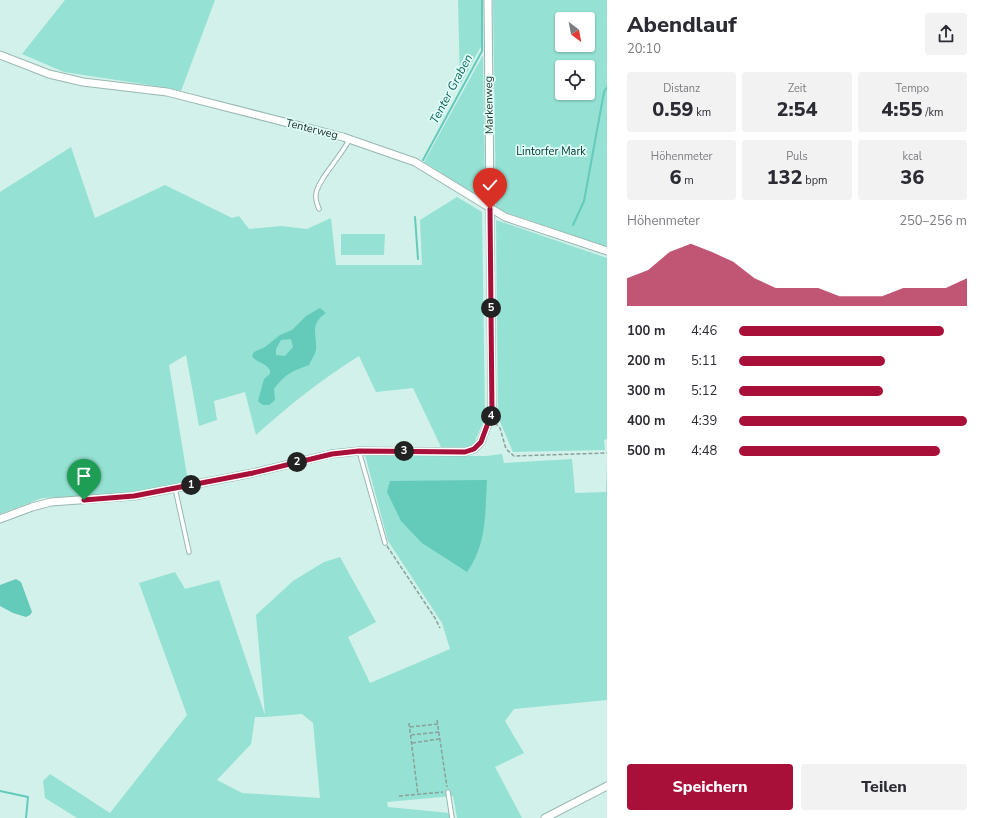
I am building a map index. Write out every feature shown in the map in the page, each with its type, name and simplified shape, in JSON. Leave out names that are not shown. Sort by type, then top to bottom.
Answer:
[{"type":"street","name":"Markenweg","points":[[488,0],[491,418]]},
{"type":"street","name":"Tenterweg","points":[[0,55],[49,74],[83,82],[167,92],[349,140],[415,162],[505,217],[607,251]]},
{"type":"street","points":[[0,519],[32,506],[51,502],[134,496],[253,473],[332,454],[359,451],[465,452],[474,449],[481,442],[491,418]]},
{"type":"street","points":[[545,818],[607,786]]},
{"type":"lane","points":[[319,209],[316,197],[317,190],[321,182],[342,154],[349,140]]},
{"type":"lane","points":[[359,451],[385,543]]},
{"type":"lane","points":[[175,488],[189,552]]},
{"type":"lane","points":[[448,792],[452,818]]},
{"type":"path","points":[[491,418],[500,428],[506,449],[514,456],[607,453]]},
{"type":"path","points":[[385,543],[435,618],[440,628]]},
{"type":"path","points":[[399,796],[448,792],[437,720]]},
{"type":"path","points":[[409,723],[418,795]]},
{"type":"path","points":[[410,728],[438,724]]},
{"type":"path","points":[[411,735],[439,732]]},
{"type":"path","points":[[412,743],[440,738]]},
{"type":"green space","points":[[65,0],[215,0],[181,91],[64,72],[22,54]]},
{"type":"green space","points":[[458,0],[482,0],[483,43],[460,85]]},
{"type":"green space","name":"Lintorfer Mark","points":[[493,0],[607,0],[607,247],[496,209]]},
{"type":"green space","points":[[483,55],[485,189],[476,195],[424,162]]},
{"type":"green space","points":[[71,147],[95,218],[165,185],[232,218],[239,216],[249,229],[281,226],[307,229],[331,218],[336,265],[422,265],[420,220],[457,197],[482,212],[485,418],[474,443],[468,447],[441,447],[413,388],[376,392],[359,356],[306,393],[256,435],[245,392],[214,401],[217,420],[199,426],[186,355],[169,365],[188,482],[130,493],[42,498],[0,514],[0,192]]},
{"type":"green space","points":[[496,220],[607,258],[607,439],[604,440],[605,450],[513,452],[498,417]]},
{"type":"green space","points":[[341,234],[385,234],[384,255],[341,255]]},
{"type":"green space","points":[[502,454],[504,463],[572,459],[575,493],[606,492],[607,463],[607,700],[514,709],[505,721],[524,753],[495,767],[522,818],[457,818],[453,796],[387,802],[388,807],[449,813],[450,818],[77,818],[45,798],[43,781],[50,774],[110,813],[187,715],[139,583],[175,572],[185,589],[219,580],[265,715],[256,615],[293,581],[324,562],[340,557],[376,622],[348,637],[370,683],[450,649],[442,623],[388,541],[365,455],[486,456]],"holes":[[[302,714],[313,723],[320,798],[242,793],[217,780],[251,744],[255,717]]]},
{"type":"shaded area","points":[[320,308],[326,313],[317,321],[315,330],[316,350],[314,356],[309,365],[293,371],[285,376],[274,389],[275,400],[269,405],[263,405],[258,401],[264,379],[270,374],[270,370],[252,356],[254,352],[265,347],[280,335],[292,330],[306,316]],"holes":[[[291,339],[293,347],[285,356],[276,355],[276,349],[281,340]]]},
{"type":"shaded area","points":[[487,480],[482,539],[474,561],[467,572],[422,543],[401,521],[387,492],[390,481]]},
{"type":"shaded area","points":[[16,579],[21,582],[32,612],[26,617],[13,613],[0,606],[0,585]]},
{"type":"waterway","name":"Tenter Graben","points":[[423,160],[482,51],[482,0]]},
{"type":"waterway","points":[[573,225],[584,201],[604,92],[607,87]]},
{"type":"waterway","name":"Tenter Graben","points":[[415,217],[418,259]]},
{"type":"waterway","points":[[0,791],[28,797],[26,818]]},
{"type":"route","points":[[84,500],[134,496],[253,473],[332,454],[359,451],[465,452],[474,449],[481,442],[492,412],[490,209]]}]
